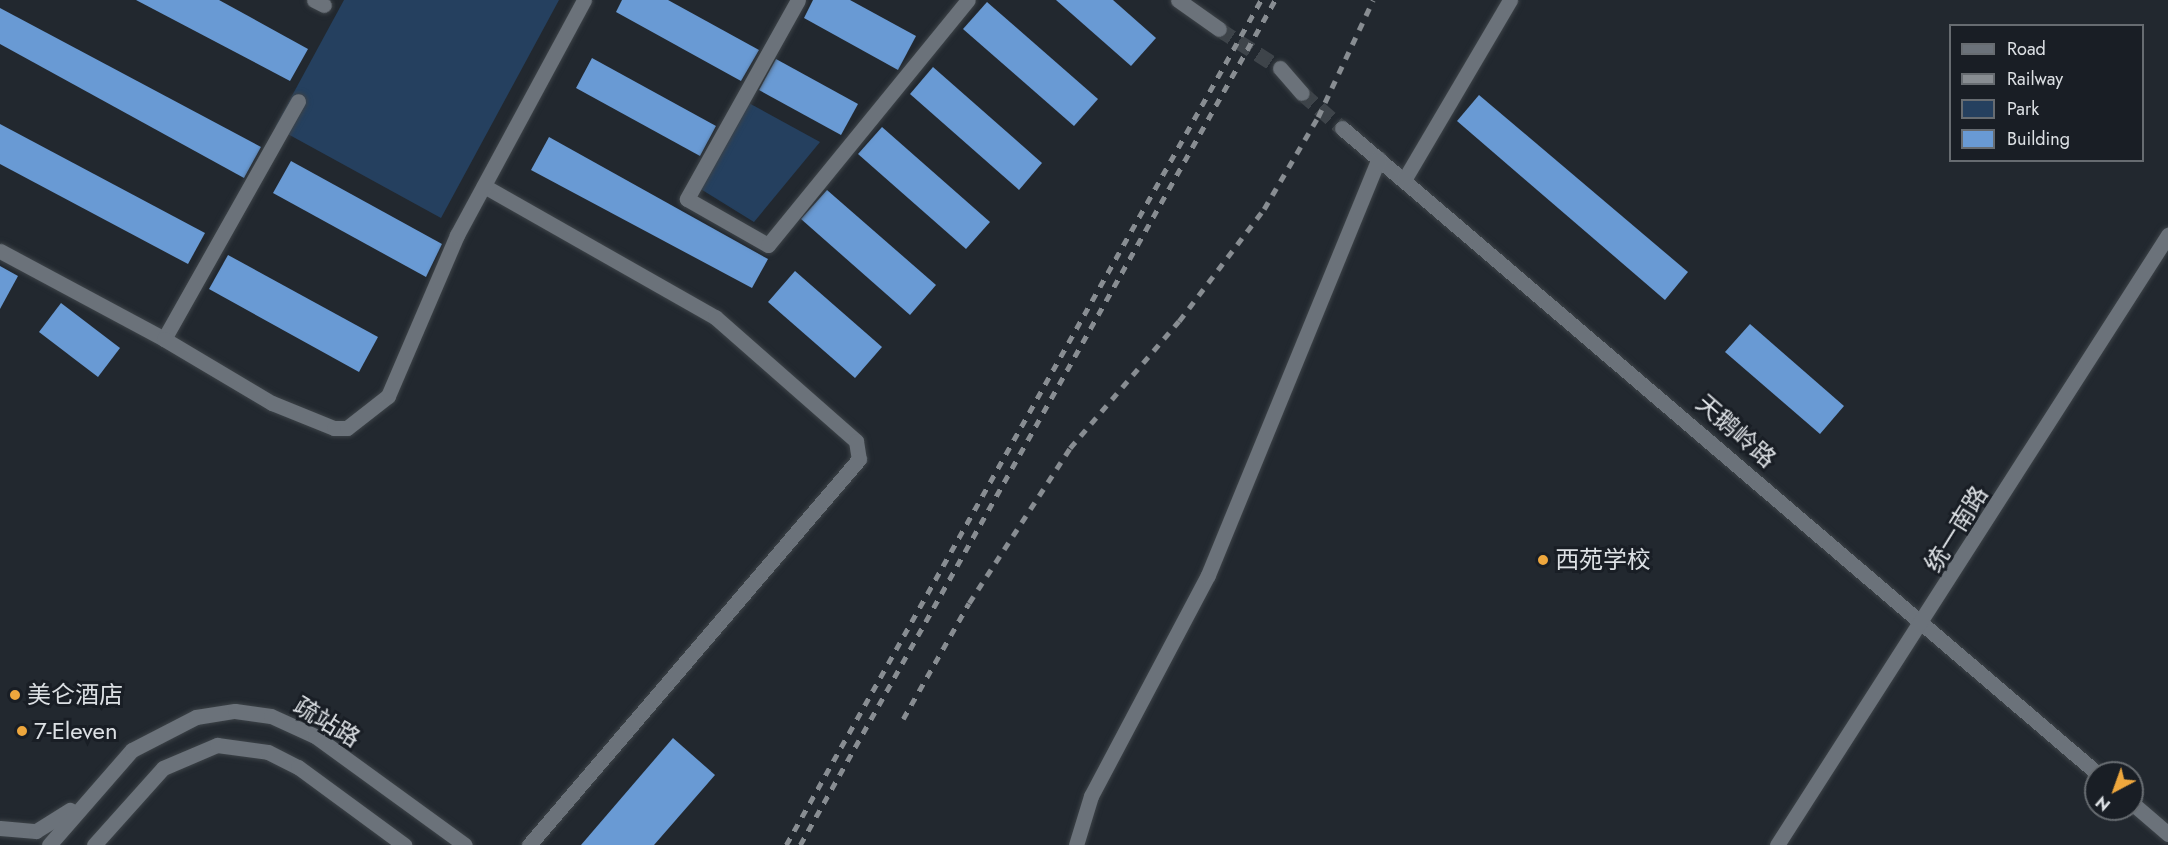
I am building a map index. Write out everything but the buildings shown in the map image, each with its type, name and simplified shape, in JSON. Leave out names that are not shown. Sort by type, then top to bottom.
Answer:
[{"type":"street","points":[[0,251],[164,339],[272,403],[334,428],[347,428],[388,396],[483,186],[584,0]]},
{"type":"street","points":[[798,0],[687,199],[768,245],[968,0]]},
{"type":"street","points":[[1178,0],[1219,29]]},
{"type":"street","points":[[1404,180],[1510,0]]},
{"type":"street","points":[[1280,68],[1302,93]]},
{"type":"street","points":[[164,339],[298,101]]},
{"type":"street","name":"天鹅岭路","points":[[1342,128],[2084,762]]},
{"type":"street","points":[[1076,845],[1091,796],[1208,575],[1379,159]]},
{"type":"street","points":[[483,186],[715,317],[856,441],[859,459],[529,845]]},
{"type":"street","name":"统一南路","points":[[1778,845],[1923,622],[2168,235]]},
{"type":"street","name":"疏站路","points":[[49,845],[132,750],[159,732],[196,717],[235,711],[271,716],[315,736],[465,845]]},
{"type":"street","points":[[94,845],[163,768],[190,752],[217,746],[268,752],[298,767],[404,845]]},
{"type":"street","points":[[0,828],[42,829],[86,802]]},
{"type":"street","points":[[2144,813],[2168,834]]},
{"type":"green space","points":[[344,0],[559,0],[441,218],[275,127]]},
{"type":"green space","points":[[747,102],[820,142],[754,222],[699,188]]},
{"type":"tunnel","points":[[1219,29],[1280,68]]},
{"type":"tunnel","points":[[1302,93],[1342,128]]},
{"type":"railway","points":[[786,845],[1261,0]]},
{"type":"railway","points":[[800,845],[1275,0]]},
{"type":"railway","points":[[903,719],[969,603],[1070,448],[1179,321],[1264,209],[1318,117],[1373,0]]},
{"type":"place","name":"西苑学校","points":[[1543,560]]},
{"type":"place","name":"美仑酒店","points":[[15,695]]},
{"type":"place","name":"7-Eleven","points":[[22,731]]}]
